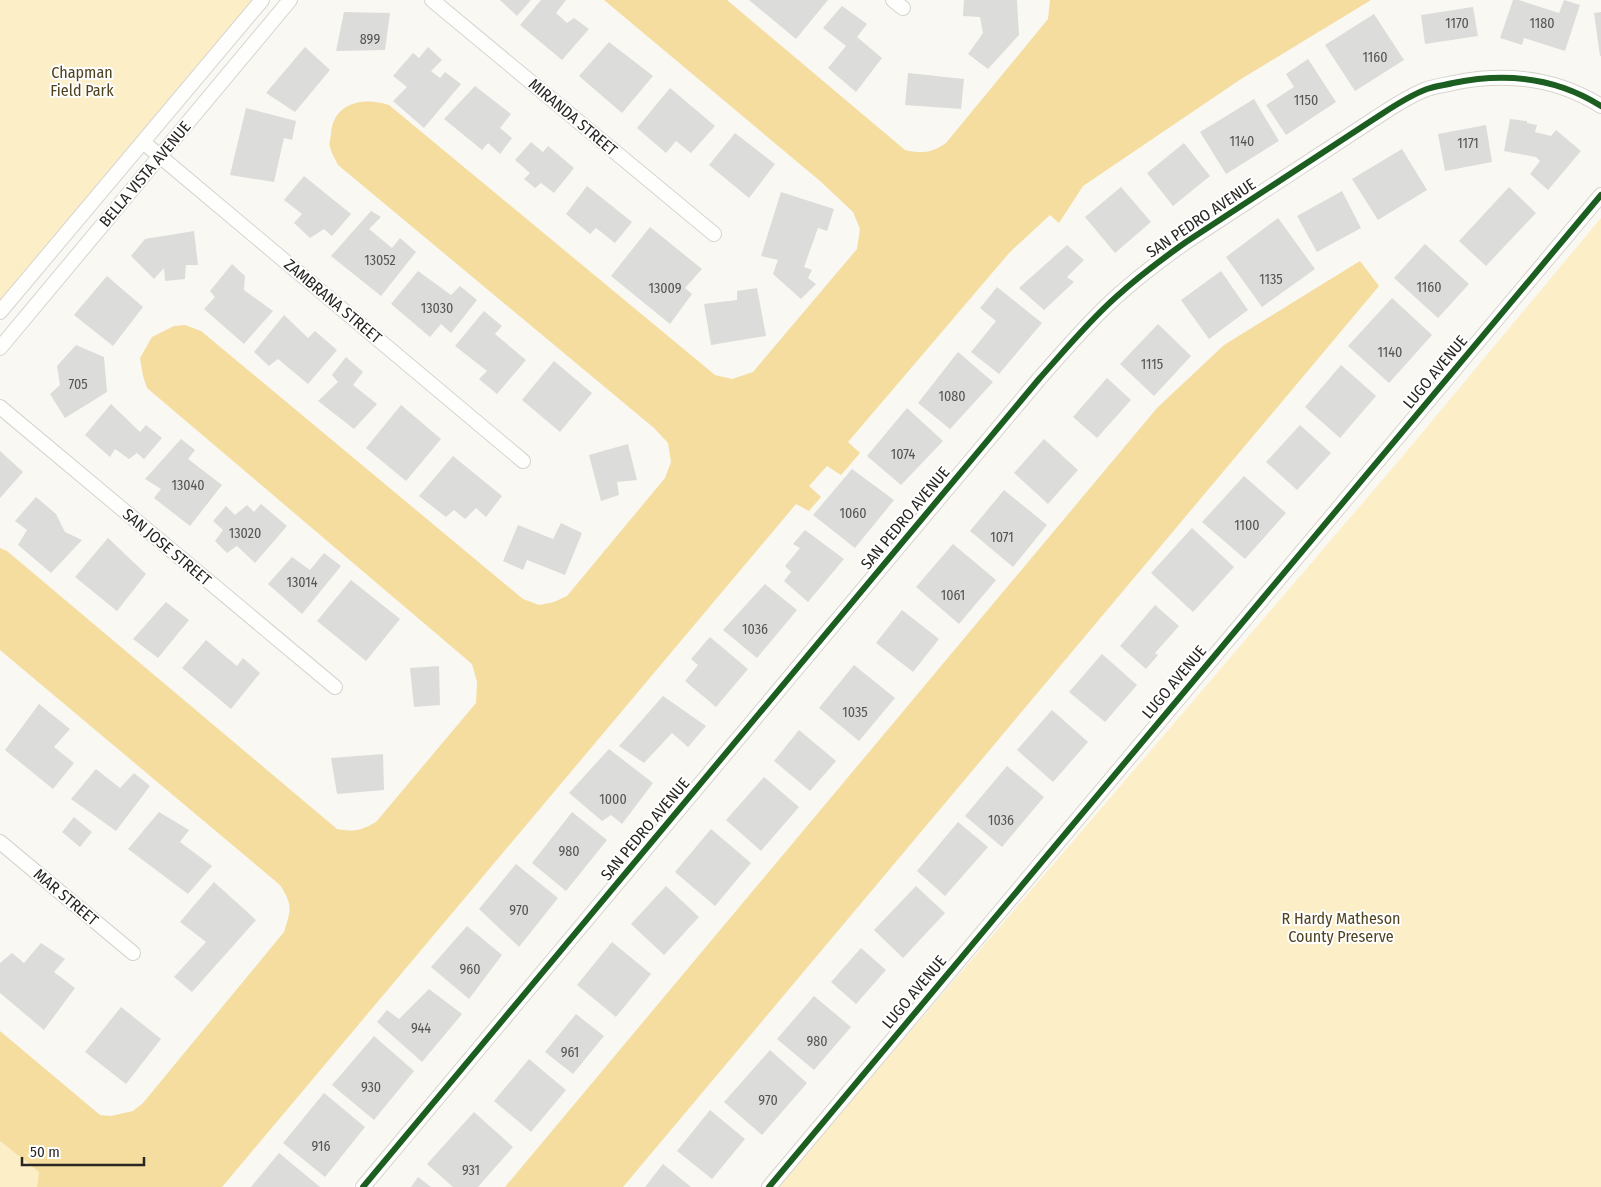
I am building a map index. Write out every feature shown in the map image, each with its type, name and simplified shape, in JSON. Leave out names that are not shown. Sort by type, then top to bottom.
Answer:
[{"type":"street","name":"BELLA VISTA AVENUE","points":[[0,312],[262,0]]},
{"type":"street","name":"BELLA VISTA AVENUE","points":[[0,348],[290,0]]},
{"type":"street","name":"MIRANDA STREET","points":[[432,0],[714,234]]},
{"type":"street","name":"SAN PEDRO AVENUE","points":[[363,1187],[1039,380],[1074,340],[1116,298],[1186,242],[1374,119],[1428,88],[1473,79],[1518,78],[1538,81],[1570,90],[1601,106]]},
{"type":"street","name":"ZAMBRANA STREET","points":[[143,142],[523,461]]},
{"type":"street","name":"LUGO AVENUE","points":[[769,1187],[1601,195]]},
{"type":"street","name":"SAN JOSE STREET","points":[[0,407],[335,687]]},
{"type":"street","name":"MAR STREET","points":[[0,842],[133,953]]},
{"type":"green space","name":"Chapman Field Park","points":[[0,0],[257,0],[0,303]]},
{"type":"green space","name":"R Hardy Matheson County Preserve","points":[[1601,218],[1601,1187],[777,1187],[1402,457]]},
{"type":"green space","points":[[0,1141],[39,1172],[37,1187],[0,1187]]},
{"type":"shaded area","points":[[604,0],[727,0],[905,150],[921,152],[931,151],[946,143],[1048,19],[1050,0],[1371,0],[1241,79],[1083,186],[1059,223],[1050,215],[1010,252],[848,442],[860,453],[841,475],[827,466],[809,486],[821,497],[809,511],[796,504],[222,1187],[37,1187],[39,1172],[0,1141],[0,1031],[100,1115],[111,1116],[133,1111],[143,1103],[284,932],[290,908],[280,885],[0,650],[0,548],[7,551],[337,829],[357,830],[376,822],[476,703],[477,682],[472,664],[147,388],[140,358],[152,337],[174,326],[185,325],[201,331],[523,599],[539,605],[554,602],[567,596],[665,478],[671,462],[668,443],[654,428],[338,165],[331,152],[330,144],[333,124],[343,109],[359,102],[369,101],[389,105],[715,375],[732,379],[753,372],[857,249],[860,229],[853,212],[820,181]]},
{"type":"shaded area","points":[[1360,261],[1379,286],[623,1187],[505,1187],[1157,408],[1224,345]]},
{"type":"building","points":[[500,0],[531,0],[517,16]]},
{"type":"building","points":[[541,0],[566,0],[556,13],[567,23],[574,18],[589,29],[562,60],[520,25]]},
{"type":"building","points":[[749,0],[828,0],[796,39]]},
{"type":"building","points":[[964,0],[1017,0],[1019,35],[988,69],[968,54],[983,33],[980,17],[963,16]]},
{"type":"building","points":[[1513,0],[1519,0],[1559,13],[1564,0],[1580,5],[1565,51],[1524,38],[1522,45],[1500,38]]},
{"type":"building","points":[[842,6],[867,24],[857,37],[882,58],[856,92],[828,68],[846,46],[823,28]]},
{"type":"building","points":[[1473,7],[1478,36],[1425,44],[1421,15]]},
{"type":"building","points":[[344,12],[390,13],[385,50],[336,51]]},
{"type":"building","points":[[1601,12],[1601,56],[1600,56],[1594,13]]},
{"type":"building","points":[[1374,14],[1404,60],[1355,91],[1325,45]]},
{"type":"building","points":[[609,42],[653,76],[622,113],[579,76]]},
{"type":"building","points":[[305,47],[330,70],[295,112],[266,93]]},
{"type":"building","points":[[428,47],[442,60],[431,71],[440,78],[445,72],[461,84],[424,128],[393,101],[407,87],[393,76],[413,53],[419,58]]},
{"type":"building","points":[[1308,59],[1336,102],[1286,135],[1266,105],[1294,87],[1286,74]]},
{"type":"building","points":[[908,73],[964,79],[961,109],[905,105]]},
{"type":"building","points":[[475,86],[511,114],[500,128],[512,138],[500,154],[488,143],[482,150],[444,119]]},
{"type":"building","points":[[670,88],[715,126],[691,153],[676,141],[666,153],[637,128]]},
{"type":"building","points":[[1254,99],[1279,141],[1226,174],[1200,132]]},
{"type":"building","points":[[246,108],[296,121],[292,140],[284,138],[274,182],[230,175]]},
{"type":"building","points":[[1510,119],[1527,121],[1527,123],[1537,125],[1535,132],[1551,136],[1556,130],[1581,151],[1548,190],[1530,174],[1540,161],[1536,157],[1504,151]]},
{"type":"building","points":[[1486,125],[1492,162],[1445,171],[1438,134]]},
{"type":"building","points":[[735,133],[775,164],[749,198],[709,165]]},
{"type":"building","points":[[531,142],[543,152],[548,146],[574,168],[554,193],[541,183],[535,188],[524,179],[530,173],[515,160]]},
{"type":"building","points":[[1184,143],[1210,176],[1173,206],[1147,173]]},
{"type":"building","points":[[1402,149],[1427,190],[1378,220],[1352,179]]},
{"type":"building","points":[[304,176],[351,214],[332,236],[324,229],[310,238],[294,223],[302,214],[284,200]]},
{"type":"building","points":[[587,186],[632,222],[615,243],[596,228],[590,234],[566,214]]},
{"type":"building","points":[[1121,187],[1151,222],[1115,253],[1085,217]]},
{"type":"building","points":[[1509,187],[1536,213],[1486,266],[1459,241]]},
{"type":"building","points":[[1342,191],[1361,228],[1317,252],[1297,216]]},
{"type":"building","points":[[781,192],[834,209],[827,231],[818,228],[804,267],[812,270],[808,278],[816,284],[801,299],[773,274],[778,260],[761,256]]},
{"type":"building","points":[[371,211],[381,217],[369,229],[392,248],[400,238],[416,252],[381,296],[331,256]]},
{"type":"building","points":[[1278,218],[1315,269],[1262,307],[1226,257]]},
{"type":"building","points":[[650,227],[702,269],[685,288],[692,294],[670,324],[611,276]]},
{"type":"building","points":[[194,231],[198,265],[186,265],[185,279],[165,281],[164,268],[154,279],[131,256],[145,239]]},
{"type":"building","points":[[1425,244],[1469,284],[1438,318],[1394,278]]},
{"type":"building","points":[[1067,245],[1084,260],[1067,277],[1074,282],[1044,310],[1019,288]]},
{"type":"building","points":[[232,264],[245,276],[244,290],[273,311],[244,344],[204,309],[215,297],[210,291]]},
{"type":"building","points":[[418,271],[451,295],[460,286],[477,300],[451,333],[441,324],[430,337],[391,304]]},
{"type":"building","points":[[1221,271],[1248,310],[1209,339],[1181,300]]},
{"type":"building","points":[[107,276],[143,307],[113,346],[74,315]]},
{"type":"building","points":[[997,287],[1042,323],[999,374],[971,352],[996,321],[980,308]]},
{"type":"building","points":[[757,288],[766,336],[711,345],[704,304],[737,300],[737,291]]},
{"type":"building","points":[[1392,298],[1432,335],[1389,383],[1348,346]]},
{"type":"building","points":[[484,311],[502,326],[495,334],[526,360],[497,394],[479,379],[487,371],[455,346]]},
{"type":"building","points":[[284,315],[308,338],[315,331],[337,350],[308,384],[278,359],[269,366],[254,352]]},
{"type":"building","points":[[1158,324],[1191,356],[1154,396],[1120,364]]},
{"type":"building","points":[[76,345],[104,357],[107,392],[65,418],[50,394],[60,385],[57,366]]},
{"type":"building","points":[[958,352],[993,382],[950,429],[918,403]]},
{"type":"building","points":[[346,357],[363,372],[353,385],[377,404],[354,429],[318,401],[338,382],[332,375]]},
{"type":"building","points":[[554,361],[592,393],[560,432],[522,400]]},
{"type":"building","points":[[1341,365],[1376,396],[1340,438],[1305,407]]},
{"type":"building","points":[[1107,378],[1131,400],[1097,438],[1073,417]]},
{"type":"building","points":[[111,404],[140,432],[146,425],[162,438],[144,459],[137,453],[129,459],[115,449],[110,457],[85,435]]},
{"type":"building","points":[[401,405],[441,439],[406,481],[366,448]]},
{"type":"building","points":[[907,408],[943,441],[901,485],[867,456]]},
{"type":"building","points":[[1300,425],[1331,453],[1297,490],[1266,462]]},
{"type":"building","points":[[181,439],[195,450],[188,459],[222,485],[190,526],[154,498],[161,489],[145,479]]},
{"type":"building","points":[[1044,439],[1078,470],[1048,504],[1014,473]]},
{"type":"building","points":[[628,444],[637,480],[617,482],[619,495],[601,501],[589,455]]},
{"type":"building","points":[[0,451],[23,472],[0,498]]},
{"type":"building","points":[[453,456],[502,496],[486,517],[476,508],[465,519],[454,510],[446,517],[419,496]]},
{"type":"building","points":[[852,469],[894,500],[855,548],[813,515]]},
{"type":"building","points":[[1244,476],[1286,513],[1245,559],[1202,522]]},
{"type":"building","points":[[1004,490],[1047,525],[1013,567],[970,531]]},
{"type":"building","points":[[36,497],[56,514],[65,532],[82,540],[51,573],[18,545],[27,530],[15,521]]},
{"type":"building","points":[[261,504],[287,526],[255,563],[237,546],[227,553],[215,541],[223,530],[213,521],[226,506],[235,515],[247,505],[254,512]]},
{"type":"building","points":[[561,523],[582,533],[565,575],[527,560],[523,570],[503,561],[518,525],[553,539]]},
{"type":"building","points":[[1192,528],[1234,567],[1193,612],[1151,573]]},
{"type":"building","points":[[805,530],[844,559],[808,602],[784,581],[791,572],[785,566],[800,548],[793,544]]},
{"type":"building","points":[[108,538],[146,574],[117,611],[75,577]]},
{"type":"building","points":[[953,544],[996,580],[959,624],[916,587]]},
{"type":"building","points":[[324,553],[341,566],[302,614],[268,584],[292,557],[310,570]]},
{"type":"building","points":[[351,580],[400,619],[366,661],[317,621]]},
{"type":"building","points":[[765,584],[797,610],[757,658],[723,630]]},
{"type":"building","points":[[166,602],[189,620],[158,658],[133,639]]},
{"type":"building","points":[[1155,605],[1179,626],[1155,653],[1158,655],[1146,669],[1120,646]]},
{"type":"building","points":[[902,610],[939,639],[913,672],[876,643]]},
{"type":"building","points":[[710,637],[748,669],[716,707],[685,681],[698,665],[691,659]]},
{"type":"building","points":[[206,640],[237,666],[243,658],[260,673],[231,709],[182,668]]},
{"type":"building","points":[[1102,654],[1137,685],[1105,722],[1069,692]]},
{"type":"building","points":[[854,665],[895,698],[859,741],[819,708]]},
{"type":"building","points":[[439,666],[440,705],[414,707],[410,668]]},
{"type":"building","points":[[663,696],[706,726],[688,747],[672,733],[644,763],[619,746]]},
{"type":"building","points":[[39,704],[70,729],[54,747],[74,763],[53,789],[5,750]]},
{"type":"building","points":[[1052,710],[1088,742],[1053,782],[1017,750]]},
{"type":"building","points":[[799,730],[836,761],[810,791],[774,761]]},
{"type":"building","points":[[609,749],[653,783],[622,824],[611,815],[602,821],[569,793]]},
{"type":"building","points":[[383,754],[384,790],[337,794],[331,758]]},
{"type":"building","points":[[1007,766],[1044,797],[1002,847],[965,816]]},
{"type":"building","points":[[96,769],[120,788],[134,773],[150,786],[116,831],[71,799]]},
{"type":"building","points":[[764,777],[799,807],[761,851],[726,820]]},
{"type":"building","points":[[159,812],[189,830],[180,842],[212,866],[188,894],[128,849]]},
{"type":"building","points":[[572,812],[607,840],[566,891],[532,863]]},
{"type":"building","points":[[74,817],[92,832],[80,847],[62,832]]},
{"type":"building","points":[[958,822],[988,847],[945,896],[917,871]]},
{"type":"building","points":[[711,829],[751,863],[715,906],[675,872]]},
{"type":"building","points":[[516,864],[558,898],[519,947],[479,909]]},
{"type":"building","points":[[214,882],[256,920],[192,992],[174,977],[206,942],[180,922]]},
{"type":"building","points":[[666,886],[699,917],[664,955],[631,924]]},
{"type":"building","points":[[916,886],[945,913],[903,958],[874,930]]},
{"type":"building","points":[[467,926],[502,955],[469,999],[431,967]]},
{"type":"building","points":[[612,942],[651,974],[616,1017],[577,985]]},
{"type":"building","points":[[41,943],[65,959],[54,972],[75,988],[44,1030],[0,993],[0,963],[12,953],[24,963]]},
{"type":"building","points":[[861,948],[886,970],[856,1004],[831,982]]},
{"type":"building","points":[[429,989],[462,1014],[422,1062],[377,1022],[387,1010],[399,1019]]},
{"type":"building","points":[[814,996],[851,1027],[814,1070],[777,1039]]},
{"type":"building","points":[[121,1007],[161,1039],[126,1084],[85,1052]]},
{"type":"building","points":[[576,1014],[604,1036],[573,1074],[545,1052]]},
{"type":"building","points":[[374,1036],[414,1071],[374,1120],[332,1085]]},
{"type":"building","points":[[770,1050],[807,1083],[762,1135],[724,1102]]},
{"type":"building","points":[[529,1059],[566,1090],[531,1132],[494,1101]]},
{"type":"building","points":[[324,1093],[365,1127],[325,1177],[283,1143]]},
{"type":"building","points":[[710,1110],[745,1139],[712,1179],[677,1151]]},
{"type":"building","points":[[474,1112],[513,1147],[478,1187],[453,1187],[427,1164]]},
{"type":"building","points":[[279,1153],[320,1187],[251,1187]]},
{"type":"building","points":[[663,1164],[691,1187],[645,1187]]},
{"type":"building","points":[[418,1177],[431,1187],[411,1187]]},
{"type":"cycle path","points":[[363,1187],[1039,379],[1086,327],[1124,290],[1186,242],[1393,107],[1427,89],[1473,80],[1511,78],[1548,83],[1584,96],[1601,106]]},
{"type":"cycle path","points":[[769,1187],[1601,195]]}]
